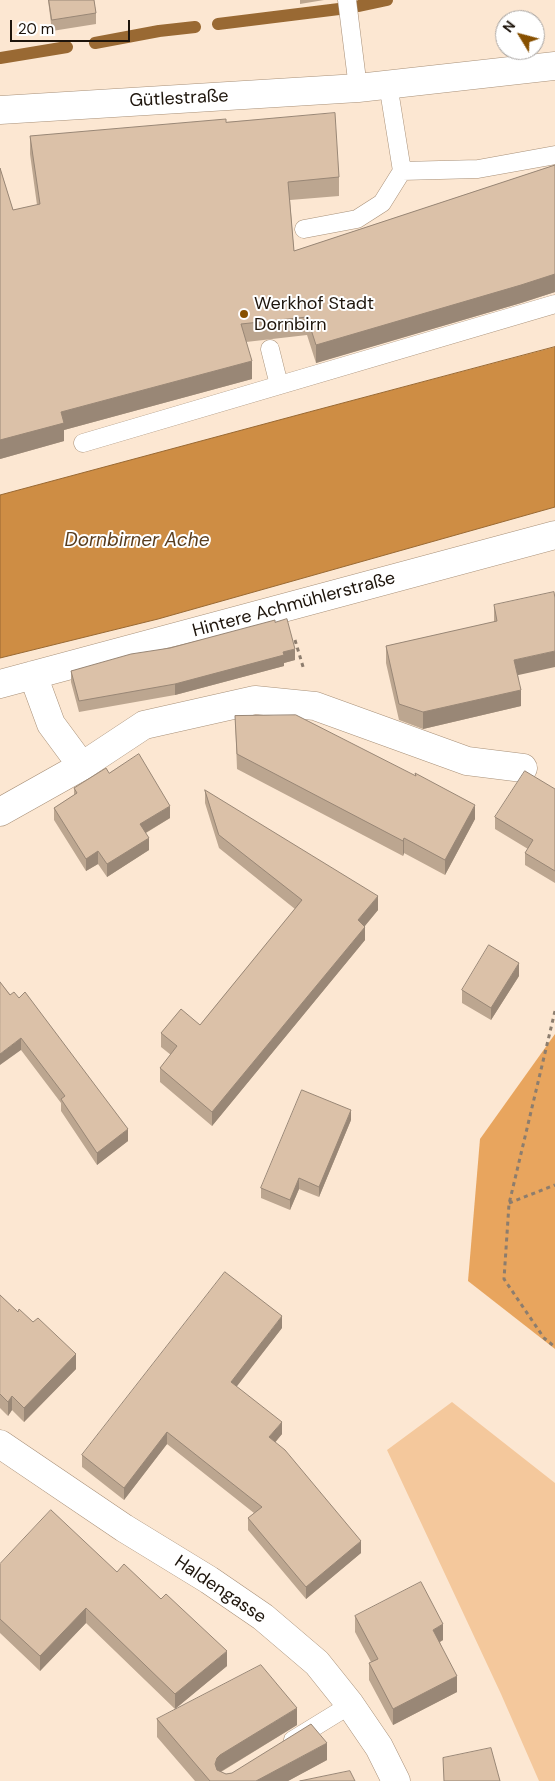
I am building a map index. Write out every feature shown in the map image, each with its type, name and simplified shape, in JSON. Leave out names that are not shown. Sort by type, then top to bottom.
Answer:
[{"type":"street","name":"Gütlestraße","points":[[0,110],[358,88],[555,66]]},
{"type":"street","name":"Hintere Achmühlerstraße","points":[[0,684],[555,535]]},
{"type":"street","points":[[33,675],[50,724],[82,766]]},
{"type":"street","points":[[0,812],[82,766],[144,725],[256,700],[315,706],[467,761],[523,768]]},
{"type":"street","name":"Haldengasse","points":[[0,1444],[124,1528],[209,1580],[263,1617],[317,1663],[350,1705],[379,1747],[396,1781]]},
{"type":"lane","points":[[347,0],[358,88]]},
{"type":"lane","points":[[304,229],[356,219],[382,203],[402,171],[388,84]]},
{"type":"lane","points":[[402,171],[478,169],[555,155]]},
{"type":"lane","points":[[84,442],[555,304]]},
{"type":"lane","points":[[270,349],[279,385]]},
{"type":"lane","points":[[282,1747],[350,1705]]},
{"type":"path","points":[[286,607],[315,706]]},
{"type":"path","points":[[555,1011],[509,1204],[504,1279],[544,1338],[555,1347]]},
{"type":"path","points":[[509,1204],[555,1185]]},
{"type":"shaded area","points":[[555,1034],[555,1349],[468,1281],[480,1139]]},
{"type":"shaded area","points":[[452,1402],[555,1483],[555,1781],[539,1781],[501,1694],[387,1450]]},
{"type":"water","name":"Dornbirner Ache","points":[[555,347],[555,507],[158,619],[0,658],[0,495]]},
{"type":"building","points":[[49,0],[94,0],[96,13],[52,20]]},
{"type":"building","name":"Werkhof Stadt Dornbirn","points":[[335,113],[339,177],[288,182],[294,251],[555,165],[555,274],[316,345],[307,317],[241,324],[252,361],[61,412],[64,423],[0,440],[0,168],[13,210],[40,204],[30,136],[226,119],[226,122]]},
{"type":"building","points":[[554,592],[555,651],[514,660],[521,690],[423,712],[399,704],[386,646],[497,621],[494,605]]},
{"type":"building","points":[[287,619],[295,649],[283,652],[284,655],[175,684],[79,701],[71,671],[131,654],[170,648],[275,620],[275,622]]},
{"type":"building","points":[[296,715],[416,776],[415,773],[475,805],[445,860],[404,838],[403,841],[237,754],[235,716]]},
{"type":"building","points":[[139,754],[170,806],[140,824],[149,838],[107,864],[98,851],[86,859],[54,808],[77,793],[74,788],[106,768],[109,773]]},
{"type":"building","points":[[525,771],[555,789],[555,871],[525,853],[533,840],[495,817]]},
{"type":"building","points":[[205,790],[378,896],[358,920],[365,927],[212,1112],[160,1068],[177,1046],[161,1033],[181,1009],[200,1025],[302,900],[219,835]]},
{"type":"building","points":[[489,945],[519,963],[491,1008],[462,990]]},
{"type":"building","points":[[0,982],[10,995],[14,992],[19,998],[25,992],[128,1129],[97,1153],[61,1099],[65,1096],[21,1038],[0,1054]]},
{"type":"building","points":[[302,1090],[351,1110],[319,1187],[299,1178],[290,1200],[261,1188]]},
{"type":"building","points":[[225,1272],[282,1316],[231,1382],[282,1422],[269,1437],[285,1450],[361,1541],[306,1587],[248,1518],[262,1507],[167,1432],[124,1488],[82,1455]]},
{"type":"building","points":[[0,1295],[18,1312],[19,1309],[33,1322],[38,1318],[76,1354],[24,1408],[12,1396],[8,1402],[0,1394]]},
{"type":"building","points":[[51,1510],[117,1572],[124,1564],[161,1599],[166,1594],[227,1651],[175,1694],[86,1608],[40,1656],[0,1619],[0,1564]]},
{"type":"building","points":[[421,1582],[443,1624],[433,1630],[457,1676],[393,1709],[369,1663],[378,1659],[355,1616]]},
{"type":"building","points":[[261,1665],[297,1708],[220,1755],[215,1764],[217,1770],[226,1774],[232,1773],[311,1724],[327,1743],[256,1781],[210,1781],[157,1719]]},
{"type":"building","points":[[491,1748],[500,1781],[444,1781],[443,1758]]},
{"type":"building","points":[[350,1771],[355,1781],[300,1781]]},
{"type":"waterway","points":[[359,6],[387,0]]},
{"type":"waterway","points":[[218,24],[339,9]]},
{"type":"waterway","points":[[95,43],[159,31],[195,27]]},
{"type":"waterway","points":[[0,58],[67,47]]},
{"type":"place","name":"Werkhof Stadt Dornbirn","points":[[244,314]]}]
